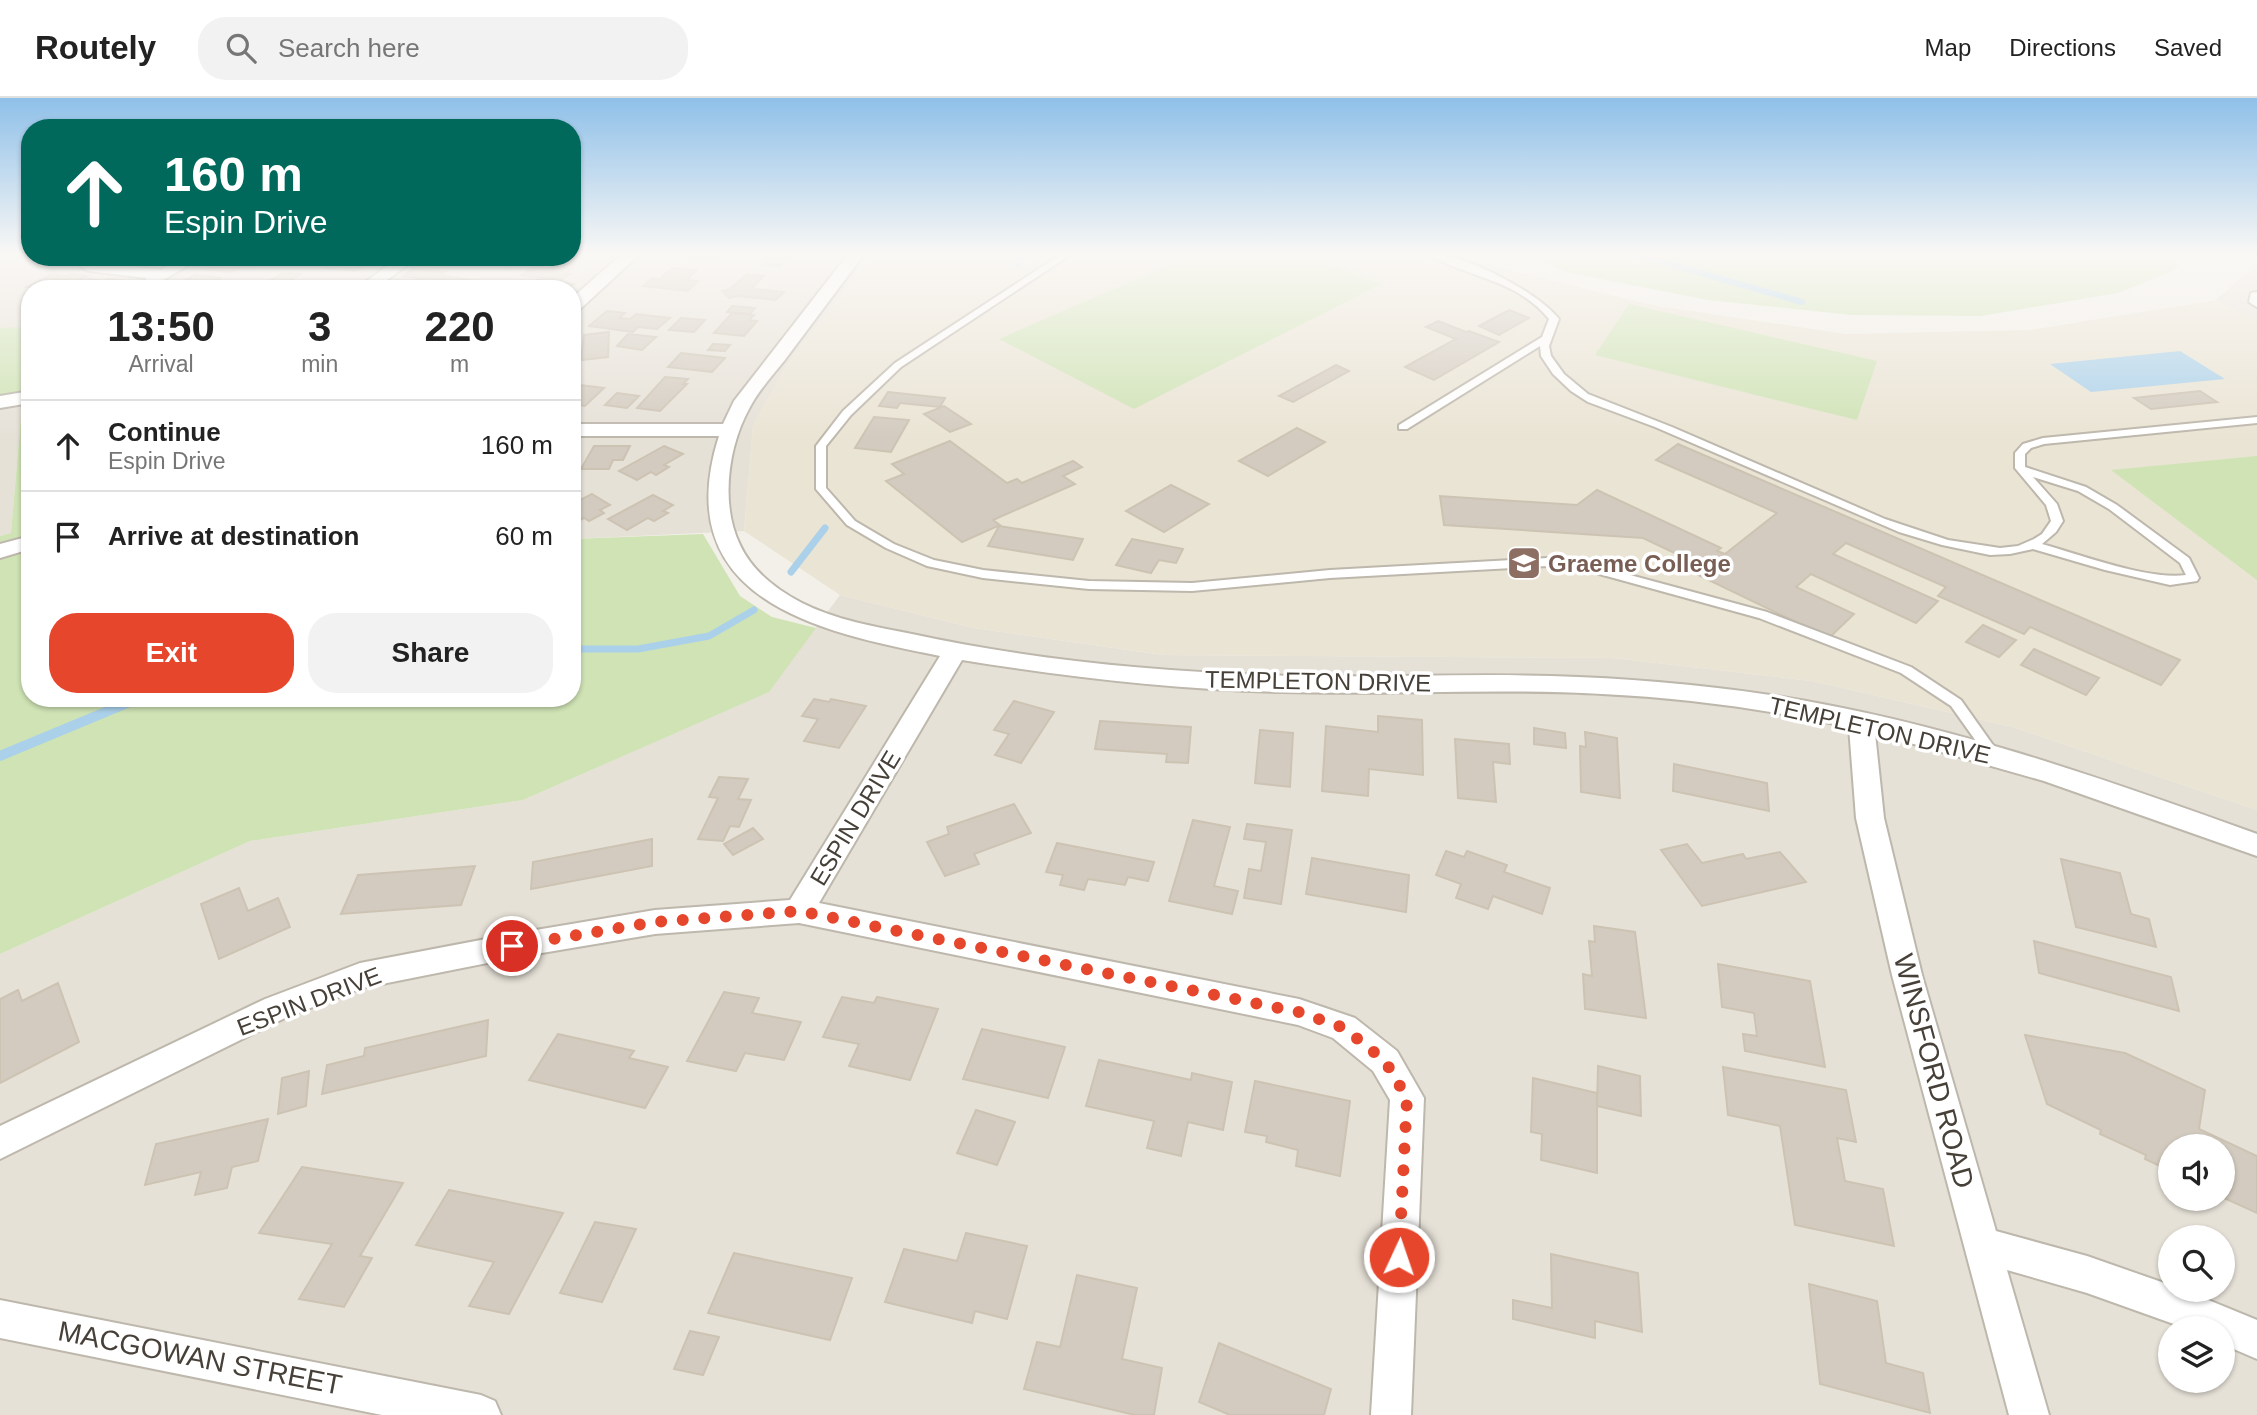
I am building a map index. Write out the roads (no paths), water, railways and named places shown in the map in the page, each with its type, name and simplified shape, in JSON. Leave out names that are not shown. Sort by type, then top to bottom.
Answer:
[{"type":"street","name":"TEMPLETON DRIVE","points":[[810,314],[741,405],[729,430],[717,476],[718,505],[724,539],[757,583],[779,601],[810,615],[862,631],[954,652],[1155,676],[1282,684],[1626,686],[1770,703],[1861,722],[1993,755],[2162,810],[2257,845]]},
{"type":"street","points":[[0,402],[21,398]]},
{"type":"street","points":[[581,430],[729,430]]},
{"type":"street","points":[[0,551],[21,545]]},
{"type":"street","name":"ESPIN DRIVE","points":[[0,1143],[276,1009],[360,976],[512,946],[655,922],[799,911],[954,652]]},
{"type":"street","name":"WINSFORD ROAD","points":[[1861,722],[1870,818],[1888,898],[2029,1415]]},
{"type":"street","points":[[799,911],[1299,1012],[1344,1028],[1385,1061],[1407,1098],[1391,1415]]},
{"type":"street","points":[[1982,1245],[2061,1265],[2228,1326],[2257,1340]]},
{"type":"street","name":"MACGOWAN STREET","points":[[0,1319],[481,1415]]},
{"type":"lane","points":[[975,314],[898,365],[846,413],[821,446],[821,489],[851,523],[890,546],[931,563],[983,574],[1089,585],[1192,587],[1343,573],[1548,562],[1594,569],[1763,615],[1906,670],[1956,703],[1993,755]]},
{"type":"lane","points":[[1404,427],[1543,340],[1551,330],[1554,319],[1550,314]]},
{"type":"lane","points":[[1543,340],[1543,351],[1550,363],[1586,397],[1641,417],[1879,520],[1930,538],[1992,552],[2033,545],[2053,533],[2057,521],[2051,505],[2020,468],[2020,453],[2027,446],[2043,441],[2257,420]]},
{"type":"lane","points":[[2020,468],[2082,489],[2113,507],[2185,561],[2193,578],[2171,581],[2109,568],[2033,545]]},
{"type":"water","points":[[2180,351],[2225,379],[2091,392],[2050,364]]},
{"type":"waterway","points":[[791,572],[825,528]]},
{"type":"waterway","points":[[581,649],[638,649],[709,636],[754,610]]},
{"type":"waterway","points":[[0,756],[118,707]]},
{"type":"place","name":"Graeme College","points":[[1524,563]]}]
